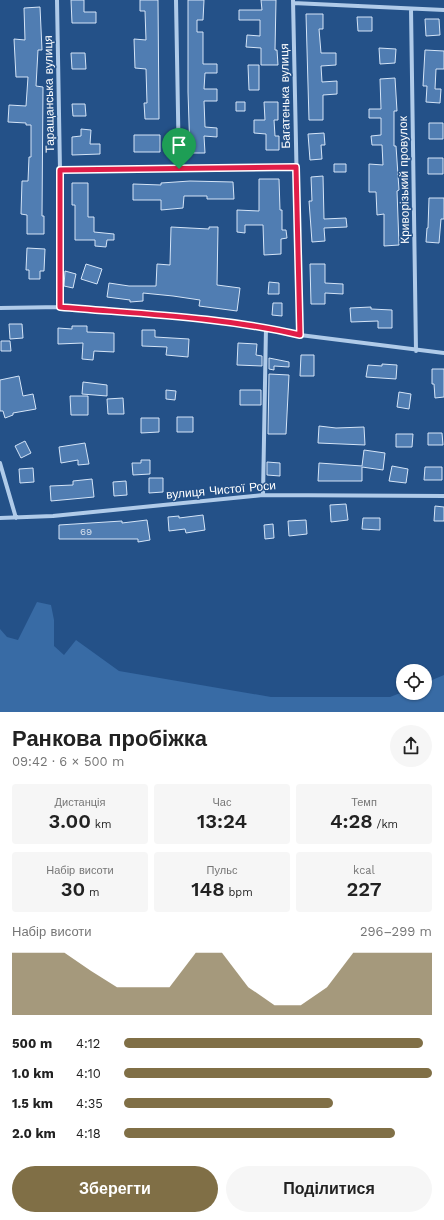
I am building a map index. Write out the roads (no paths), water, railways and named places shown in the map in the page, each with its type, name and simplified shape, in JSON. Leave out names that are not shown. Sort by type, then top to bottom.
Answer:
[{"type":"street","name":"Таращанська вулиця","points":[[57,0],[60,170],[60,307]]},
{"type":"street","points":[[176,0],[179,169]]},
{"type":"street","points":[[293,2],[444,10]]},
{"type":"street","name":"Багатенька вулиця","points":[[293,2],[300,335]]},
{"type":"street","name":"Криворізький провулок","points":[[412,9],[416,351]]},
{"type":"street","points":[[60,170],[296,167]]},
{"type":"street","points":[[0,308],[60,307],[166,316],[266,327],[300,335],[416,351],[444,353]]},
{"type":"street","points":[[263,495],[266,327]]},
{"type":"street","points":[[0,463],[16,518]]},
{"type":"street","name":"вулиця Чистої Роси","points":[[0,518],[53,516],[263,495],[444,496]]}]
